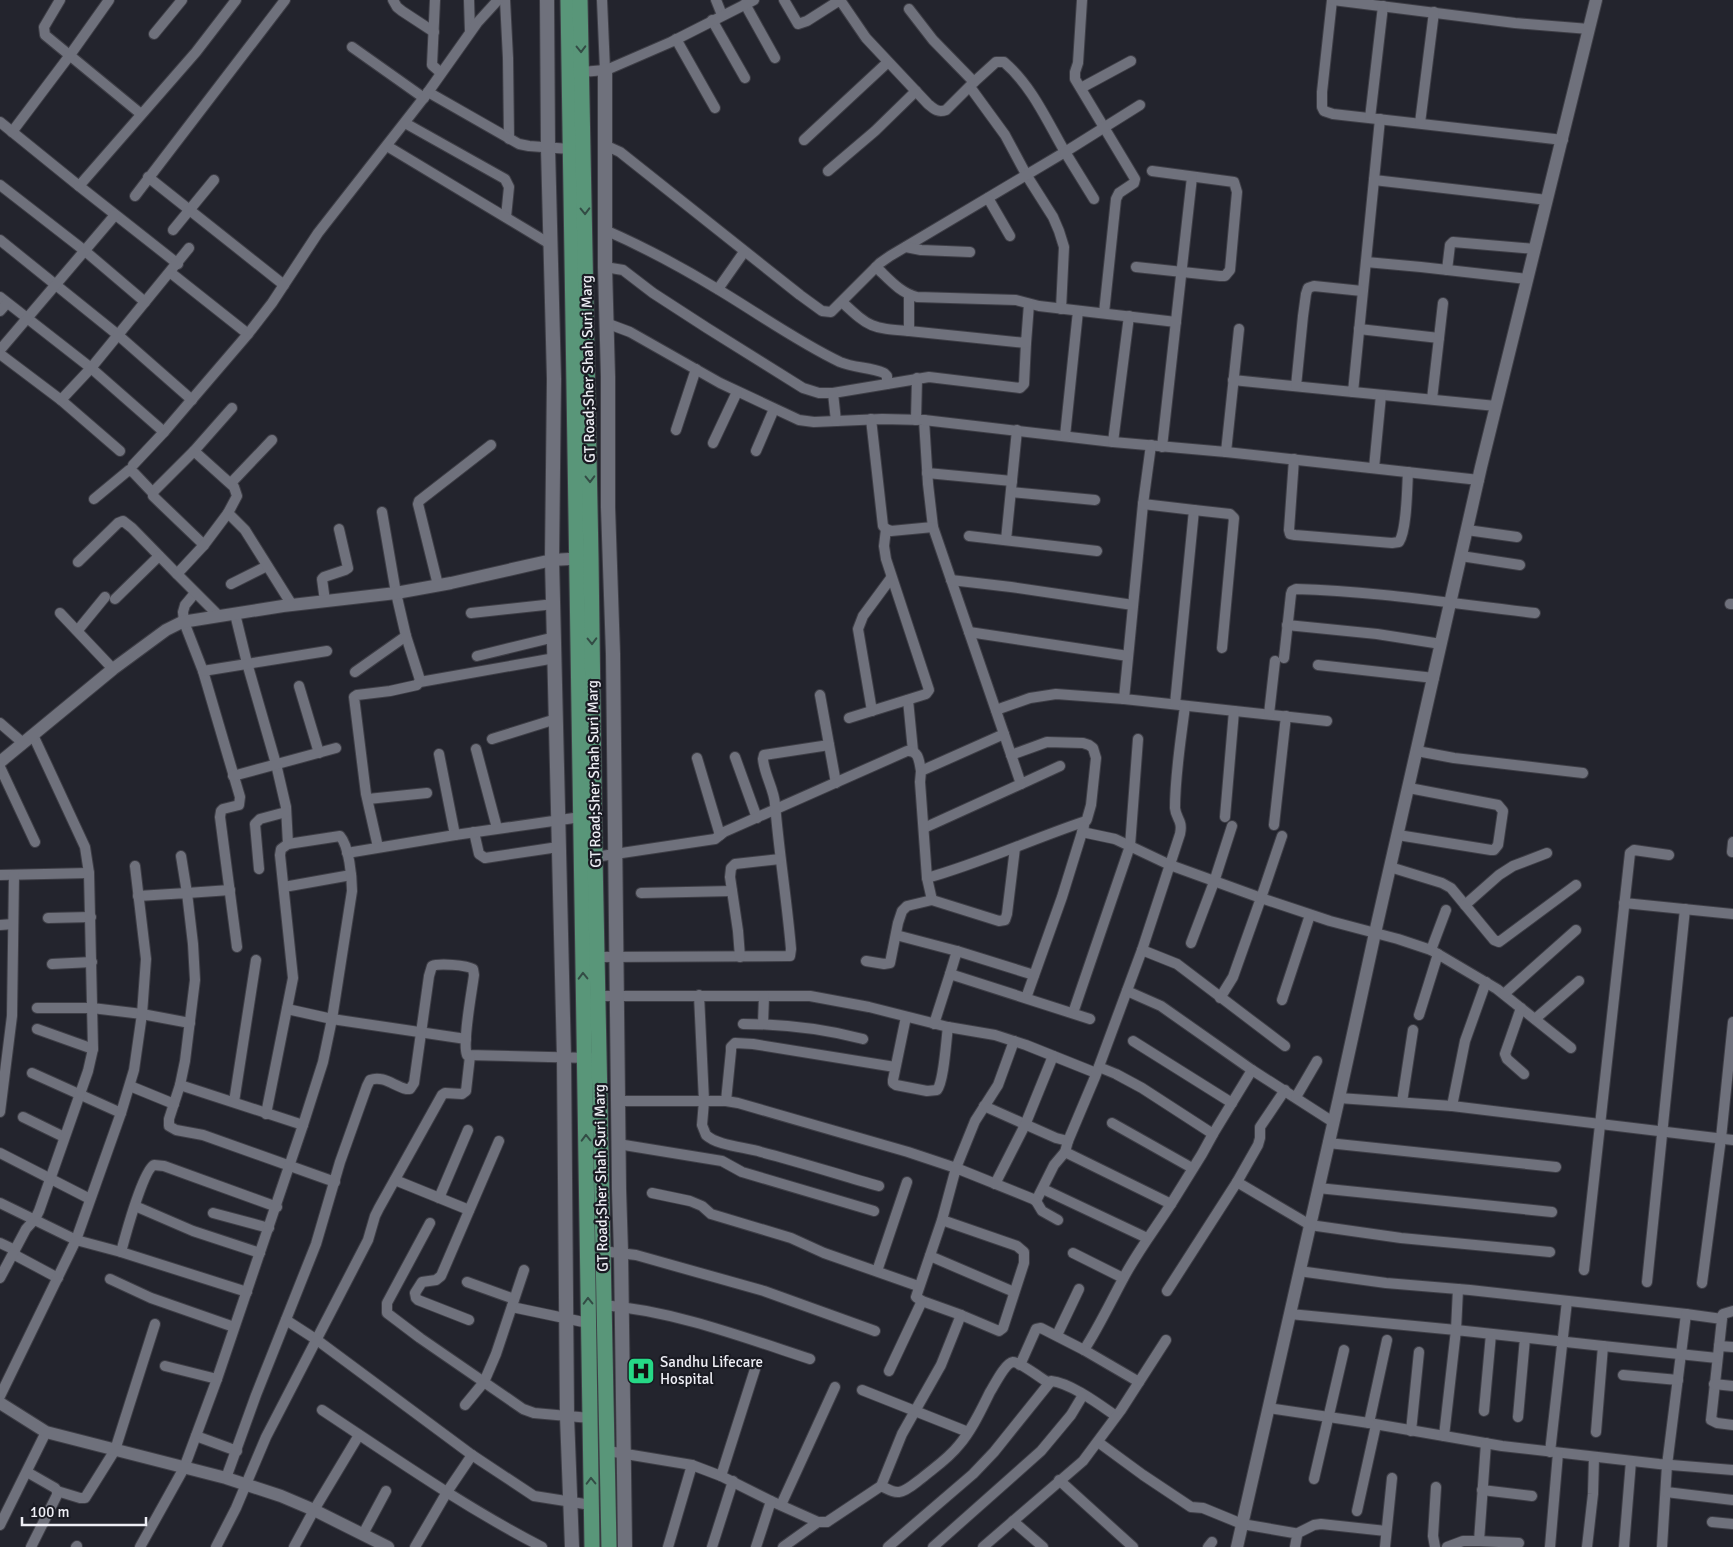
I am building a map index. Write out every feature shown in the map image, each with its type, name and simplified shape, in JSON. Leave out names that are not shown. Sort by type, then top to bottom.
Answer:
[{"type":"main road","points":[[547,0],[548,148],[554,379],[552,560],[564,1058],[567,1416],[572,1547]]},
{"type":"main road","name":"GT Road;Sher Shah Suri Marg","points":[[568,0],[570,149],[598,957],[598,996],[592,1058],[588,1323],[592,1547]]},
{"type":"main road","name":"GT Road;Sher Shah Suri Marg","points":[[580,0],[584,558],[581,817],[603,1305],[615,1452],[609,1547]]},
{"type":"main road","points":[[605,70],[608,507],[613,654],[616,996],[621,1252],[621,1307],[615,1452],[625,1547]]},
{"type":"street","points":[[60,0],[44,27],[45,35],[141,114]]},
{"type":"street","points":[[12,132],[109,0]]},
{"type":"street","points":[[154,34],[182,0]]},
{"type":"street","points":[[79,186],[196,52],[236,0]]},
{"type":"street","points":[[135,196],[285,0]]},
{"type":"street","points":[[393,0],[402,11],[434,32]]},
{"type":"street","points":[[435,0],[432,64],[441,73]]},
{"type":"street","points":[[469,0],[470,32]]},
{"type":"street","points":[[133,465],[164,432],[248,334],[284,285],[318,233],[405,123],[470,32],[498,0]]},
{"type":"street","points":[[505,0],[508,58],[508,139]]},
{"type":"street","points":[[602,0],[605,70]]},
{"type":"street","points":[[716,0],[722,15]]},
{"type":"street","points":[[784,0],[798,24],[807,22],[840,0],[866,38],[916,92],[936,110],[943,111],[948,108],[996,62],[1004,62],[1021,78],[1033,96],[1064,152],[1094,199]]},
{"type":"street","points":[[1082,0],[1078,63],[1074,76],[1135,179],[1134,183],[1119,193],[1116,200],[1104,313]]},
{"type":"street","points":[[1563,140],[1333,114],[1322,110],[1322,92],[1333,0],[1515,23],[1589,29]]},
{"type":"street","points":[[1237,1547],[1467,530],[1596,0]]},
{"type":"street","points":[[582,72],[605,70],[676,39],[749,2],[775,58]]},
{"type":"street","points":[[1353,392],[1374,180],[1375,119],[1383,6]]},
{"type":"street","points":[[909,9],[933,40],[972,84],[1000,127],[1026,176],[1053,217],[1064,247],[1061,309]]},
{"type":"street","points":[[1420,123],[1434,12]]},
{"type":"street","points":[[712,20],[745,78]]},
{"type":"street","points":[[676,39],[715,108]]},
{"type":"street","points":[[352,47],[426,95],[508,139],[529,146],[570,149]]},
{"type":"street","points":[[1080,88],[1131,61]]},
{"type":"street","points":[[804,140],[888,62]]},
{"type":"street","points":[[828,171],[875,131],[916,92]]},
{"type":"street","points":[[605,147],[620,152],[744,252],[822,311],[831,312],[876,267],[890,256],[1026,176],[1140,105]]},
{"type":"street","points":[[0,122],[178,264]]},
{"type":"street","points":[[405,123],[505,179],[509,188],[506,217]]},
{"type":"street","points":[[387,146],[550,244]]},
{"type":"street","points":[[1136,267],[1220,276],[1225,276],[1230,270],[1237,192],[1234,182],[1152,171]]},
{"type":"street","points":[[148,177],[284,285]]},
{"type":"street","points":[[1162,446],[1192,177]]},
{"type":"street","points":[[173,230],[214,180]]},
{"type":"street","points":[[1374,180],[1547,200]]},
{"type":"street","points":[[0,185],[85,251],[146,302]]},
{"type":"street","points":[[988,198],[1010,236]]},
{"type":"street","points":[[0,350],[115,215]]},
{"type":"street","points":[[605,230],[656,254],[827,355],[848,365],[884,373],[887,376],[887,384]]},
{"type":"street","points":[[0,240],[118,334],[192,400]]},
{"type":"street","points":[[1447,270],[1450,245],[1453,242],[1535,249]]},
{"type":"street","points":[[906,247],[921,250],[970,252]]},
{"type":"street","points":[[61,400],[91,368],[171,273],[189,248]]},
{"type":"street","points":[[718,289],[744,252]]},
{"type":"street","points":[[1366,262],[1527,279]]},
{"type":"street","points":[[605,267],[622,270],[652,293],[803,388],[819,393],[832,393],[917,378],[941,378],[1020,388],[1024,384],[1029,304]]},
{"type":"street","points":[[876,267],[909,295],[927,298],[1009,299],[1061,309],[1176,322]]},
{"type":"street","points":[[171,273],[248,334]]},
{"type":"street","points":[[1296,386],[1303,316],[1308,288],[1314,286],[1362,291]]},
{"type":"street","points":[[909,295],[909,330]]},
{"type":"street","points":[[0,311],[4,300],[91,368],[164,432]]},
{"type":"street","points":[[842,302],[869,325],[883,329],[909,330],[1026,344]]},
{"type":"street","points":[[1432,400],[1443,303]]},
{"type":"street","points":[[1065,436],[1078,311]]},
{"type":"street","points":[[1113,442],[1129,316]]},
{"type":"street","points":[[606,323],[638,336],[737,392],[804,421],[920,420],[1479,480]]},
{"type":"street","points":[[1226,452],[1239,329]]},
{"type":"street","points":[[1359,329],[1439,338]]},
{"type":"street","points":[[0,354],[61,400],[120,451]]},
{"type":"street","points":[[676,430],[696,369]]},
{"type":"street","points":[[917,378],[920,420],[933,527],[1021,784]]},
{"type":"street","points":[[1233,380],[1496,406]]},
{"type":"street","points":[[713,443],[737,392]]},
{"type":"street","points":[[832,393],[836,422]]},
{"type":"street","points":[[1374,468],[1381,395]]},
{"type":"street","points":[[153,493],[232,408]]},
{"type":"street","points":[[756,451],[774,409]]},
{"type":"street","points":[[871,419],[882,524],[891,531],[933,527]]},
{"type":"street","points":[[1006,540],[1017,430]]},
{"type":"street","points":[[231,483],[272,440]]},
{"type":"street","points":[[438,585],[418,504],[419,501],[491,445]]},
{"type":"street","points":[[1124,699],[1151,445]]},
{"type":"street","points":[[177,574],[204,545],[228,513],[237,496],[237,492],[231,483],[194,450]]},
{"type":"street","points":[[1294,459],[1289,530],[1290,534],[1295,535],[1397,543],[1401,539],[1404,521],[1408,472]]},
{"type":"street","points":[[94,500],[129,470],[134,472],[153,493],[153,496],[204,545]]},
{"type":"street","points":[[927,473],[1012,481]]},
{"type":"street","points":[[1011,492],[1095,500]]},
{"type":"street","points":[[1144,504],[1230,514],[1234,518],[1222,648]]},
{"type":"street","points":[[1036,1201],[1054,1165],[1065,1152],[1068,1140],[1098,1070],[1142,950],[1180,834],[1182,825],[1175,809],[1180,705],[1194,510]]},
{"type":"street","points":[[382,512],[396,593],[406,636],[420,682]]},
{"type":"street","points":[[228,513],[245,530],[292,605]]},
{"type":"street","points":[[78,562],[123,520],[219,616]]},
{"type":"street","points":[[325,601],[322,579],[348,568],[339,529]]},
{"type":"street","points":[[849,718],[928,692],[929,686],[884,553],[886,529]]},
{"type":"street","points":[[1467,530],[1517,536]]},
{"type":"street","points":[[969,536],[1097,551]]},
{"type":"street","points":[[78,630],[110,598],[159,556]]},
{"type":"street","points":[[1461,556],[1520,565]]},
{"type":"street","points":[[0,762],[113,669],[166,630],[184,622],[292,605],[396,593],[552,560],[584,558]]},
{"type":"street","points":[[231,584],[268,566]]},
{"type":"street","points":[[872,711],[858,629],[863,616],[891,578]]},
{"type":"street","points":[[951,580],[1133,605]]},
{"type":"street","points":[[1269,714],[1292,590],[1412,598],[1534,614]]},
{"type":"street","points":[[195,593],[185,605],[183,612],[184,622],[203,671],[240,797],[240,803],[223,809],[220,817],[237,947]]},
{"type":"street","points":[[471,613],[554,604]]},
{"type":"street","points":[[60,613],[113,669]]},
{"type":"street","points":[[236,614],[247,663],[276,764],[286,812],[288,844]]},
{"type":"street","points":[[1287,625],[1377,634],[1441,644]]},
{"type":"street","points":[[969,632],[1128,656]]},
{"type":"street","points":[[355,672],[406,636]]},
{"type":"street","points":[[477,656],[555,637]]},
{"type":"street","points":[[203,671],[327,651]]},
{"type":"street","points":[[378,847],[368,799],[354,697],[408,687],[420,682],[555,658]]},
{"type":"street","points":[[1318,665],[1434,678]]},
{"type":"street","points":[[299,686],[319,753]]},
{"type":"street","points":[[820,695],[836,784]]},
{"type":"street","points":[[996,710],[1045,695],[1080,695],[1327,721]]},
{"type":"street","points":[[908,700],[913,752]]},
{"type":"street","points":[[1225,817],[1234,710]]},
{"type":"street","points":[[1274,825],[1286,716]]},
{"type":"street","points":[[492,739],[556,719]]},
{"type":"street","points":[[0,723],[28,739],[85,847],[90,873],[93,1049],[92,1060],[51,1179],[35,1219],[26,1229],[0,1278]]},
{"type":"street","points":[[921,771],[1004,734]]},
{"type":"street","points":[[1073,1013],[1130,846],[1138,739]]},
{"type":"street","points":[[1012,755],[1047,742],[1083,743],[1093,748],[1096,758],[1091,805],[1026,998]]},
{"type":"street","points":[[598,957],[789,957],[791,955],[786,897],[774,801],[763,757],[764,755],[829,745]]},
{"type":"street","points":[[233,776],[336,748]]},
{"type":"street","points":[[476,749],[497,828]]},
{"type":"street","points":[[1417,751],[1454,758],[1583,773]]},
{"type":"street","points":[[595,857],[707,841],[902,753],[913,752],[918,755],[921,771],[920,782],[927,878],[932,900]]},
{"type":"street","points":[[439,754],[455,834]]},
{"type":"street","points":[[735,757],[757,818]]},
{"type":"street","points":[[697,758],[720,835]]},
{"type":"street","points":[[924,828],[1060,766]]},
{"type":"street","points":[[0,767],[35,842]]},
{"type":"street","points":[[1398,835],[1491,850],[1494,850],[1498,845],[1503,811],[1498,805],[1408,788]]},
{"type":"street","points":[[368,799],[427,793]]},
{"type":"street","points":[[260,869],[255,824],[260,819],[286,812]]},
{"type":"street","points":[[347,853],[455,834],[581,817]]},
{"type":"street","points":[[927,878],[990,858],[1070,825],[1086,821]]},
{"type":"street","points":[[1191,944],[1232,826]]},
{"type":"street","points":[[474,832],[479,854],[485,858],[558,847]]},
{"type":"street","points":[[1082,832],[1115,839],[1170,865],[1261,898],[1435,952],[1504,994],[1536,1018],[1570,1048]]},
{"type":"street","points":[[140,1547],[184,1468],[277,1207],[323,1062],[332,1019],[352,891],[347,853],[342,837],[338,836],[288,844],[283,846],[280,852],[294,972],[266,1114]]},
{"type":"street","points":[[1220,998],[1233,977],[1282,836]]},
{"type":"street","points":[[866,961],[890,963],[898,923],[905,907],[932,900],[999,921],[1004,920],[1007,914],[1015,848]]},
{"type":"street","points":[[1584,1270],[1631,851],[1669,855]]},
{"type":"street","points":[[1465,905],[1513,866],[1547,853]]},
{"type":"street","points":[[181,856],[195,966],[190,1024],[180,1085],[168,1123],[171,1128],[203,1136],[335,1182]]},
{"type":"street","points":[[740,957],[730,877],[732,865],[780,859]]},
{"type":"street","points":[[0,1396],[76,1240],[130,1086],[137,1055],[146,959],[135,866]]},
{"type":"street","points":[[1390,867],[1451,888],[1494,941],[1499,942],[1576,885]]},
{"type":"street","points":[[0,876],[90,873]]},
{"type":"street","points":[[0,1112],[4,1056],[12,1016],[14,875]]},
{"type":"street","points":[[284,887],[351,875]]},
{"type":"street","points":[[138,896],[230,890]]},
{"type":"street","points":[[642,894],[732,891]]},
{"type":"street","points":[[1624,903],[1733,914]]},
{"type":"street","points":[[1647,1282],[1685,909]]},
{"type":"street","points":[[1419,1015],[1446,910]]},
{"type":"street","points":[[1282,1000],[1310,914]]},
{"type":"street","points":[[48,918],[90,918]]},
{"type":"street","points":[[0,925],[13,924]]},
{"type":"street","points":[[1504,994],[1576,930]]},
{"type":"street","points":[[896,935],[957,951],[1034,975]]},
{"type":"street","points":[[1142,950],[1177,964],[1285,1046]]},
{"type":"street","points":[[934,1024],[957,951]]},
{"type":"street","points":[[234,1102],[256,960]]},
{"type":"street","points":[[52,964],[92,962]]},
{"type":"street","points":[[216,1547],[236,1508],[266,1437],[368,1240],[375,1216],[442,1095],[445,1093],[462,1094],[466,1091],[470,1056],[466,1051],[466,1038],[474,975],[473,969],[470,967],[440,964],[432,966],[412,1087],[406,1089],[381,1079],[370,1080],[362,1099],[316,1244],[256,1395],[226,1478]]},
{"type":"street","points":[[950,974],[1090,1018]]},
{"type":"street","points":[[1536,1018],[1579,981]]},
{"type":"street","points":[[1452,1106],[1465,1041],[1486,982]]},
{"type":"street","points":[[1127,991],[1160,1006],[1252,1070],[1333,1122]]},
{"type":"street","points":[[699,995],[704,1102],[702,1129],[708,1138],[879,1186]]},
{"type":"street","points":[[598,996],[810,996],[869,1007],[948,1027],[995,1035],[1053,1056],[1116,1074],[1171,1106],[1212,1134]]},
{"type":"street","points":[[763,1024],[764,996]]},
{"type":"street","points":[[37,1008],[92,1008],[142,1014],[190,1024]]},
{"type":"street","points":[[1521,1008],[1505,1054],[1524,1074]]},
{"type":"street","points":[[287,1009],[332,1019],[466,1038]]},
{"type":"street","points":[[906,1017],[895,1067],[893,1080],[895,1085],[927,1091],[939,1088],[948,1027]]},
{"type":"street","points":[[1702,1283],[1721,1138],[1733,1022]]},
{"type":"street","points":[[743,1024],[810,1029],[863,1039]]},
{"type":"street","points":[[37,1029],[93,1049]]},
{"type":"street","points":[[1402,1102],[1412,1030]]},
{"type":"street","points":[[942,1220],[1017,1246],[1024,1252],[1024,1263],[1003,1328],[1000,1331],[916,1297],[918,1286],[942,1220],[956,1168],[971,1129],[998,1086],[1014,1041]]},
{"type":"street","points":[[1133,1041],[1232,1103]]},
{"type":"street","points":[[726,1101],[731,1047],[735,1043],[753,1044],[895,1067]]},
{"type":"street","points":[[470,1056],[592,1058]]},
{"type":"street","points":[[995,1184],[1025,1125],[1053,1056]]},
{"type":"street","points":[[1296,1097],[1317,1061]]},
{"type":"street","points":[[1084,1350],[1147,1238],[1171,1204],[1252,1070]]},
{"type":"street","points":[[32,1073],[121,1113]]},
{"type":"street","points":[[180,1085],[304,1125]]},
{"type":"street","points":[[130,1086],[174,1104]]},
{"type":"street","points":[[1167,1291],[1237,1182],[1258,1145],[1260,1127],[1285,1090]]},
{"type":"street","points":[[1339,1098],[1452,1106],[1733,1140]]},
{"type":"street","points":[[618,1101],[726,1101],[779,1114],[936,1160],[1036,1201],[1042,1211],[1058,1220]]},
{"type":"street","points":[[984,1106],[1056,1138],[1068,1140]]},
{"type":"street","points":[[23,1117],[64,1137]]},
{"type":"street","points":[[1112,1123],[1192,1168]]},
{"type":"street","points":[[439,1198],[468,1130]]},
{"type":"street","points":[[469,1320],[418,1300],[415,1296],[422,1282],[436,1280],[441,1276],[499,1141]]},
{"type":"street","points":[[1328,1143],[1556,1167]]},
{"type":"street","points":[[618,1144],[722,1161],[742,1172],[874,1211]]},
{"type":"street","points":[[1065,1152],[1171,1204]]},
{"type":"street","points":[[0,1153],[90,1199]]},
{"type":"street","points":[[121,1252],[134,1206],[151,1166],[158,1164],[277,1207]]},
{"type":"street","points":[[395,1180],[469,1210]]},
{"type":"street","points":[[877,1271],[907,1182]]},
{"type":"street","points":[[1237,1182],[1310,1225],[1401,1238],[1550,1252]]},
{"type":"street","points":[[1318,1188],[1552,1212]]},
{"type":"street","points":[[1043,1189],[1147,1238]]},
{"type":"street","points":[[652,1193],[690,1201],[702,1206],[711,1214],[791,1238],[824,1253],[918,1286]]},
{"type":"street","points":[[0,1204],[76,1240],[121,1252],[247,1292]]},
{"type":"street","points":[[134,1206],[193,1231],[260,1253]]},
{"type":"street","points":[[213,1213],[269,1228]]},
{"type":"street","points":[[430,1223],[387,1303],[386,1310],[420,1338],[529,1412],[590,1418]]},
{"type":"street","points":[[0,1243],[58,1278]]},
{"type":"street","points":[[602,1251],[636,1254],[764,1291],[875,1331]]},
{"type":"street","points":[[1073,1253],[1123,1278]]},
{"type":"street","points":[[930,1256],[1014,1292]]},
{"type":"street","points":[[465,1405],[484,1382],[524,1270]]},
{"type":"street","points":[[1299,1272],[1386,1283],[1458,1288],[1567,1302],[1721,1318]]},
{"type":"street","points":[[110,1279],[151,1298],[234,1327]]},
{"type":"street","points":[[467,1282],[513,1303],[567,1319],[588,1323]]},
{"type":"street","points":[[1444,1436],[1456,1330],[1458,1288]]},
{"type":"street","points":[[1057,1335],[1079,1290]]},
{"type":"street","points":[[889,1371],[922,1301]]},
{"type":"street","points":[[1550,1547],[1554,1452],[1567,1302]]},
{"type":"street","points":[[603,1305],[642,1310],[708,1327],[810,1359]]},
{"type":"street","points":[[1733,1311],[1724,1314],[1721,1318],[1711,1420],[1717,1423],[1733,1425]]},
{"type":"street","points":[[1290,1314],[1717,1358]]},
{"type":"street","points":[[1662,1547],[1667,1465],[1686,1314]]},
{"type":"street","points":[[615,1452],[692,1465],[733,1481],[771,1501],[818,1522],[833,1520],[881,1486],[902,1434],[941,1365],[961,1315]]},
{"type":"street","points":[[286,1320],[317,1340],[472,1454],[534,1496],[591,1505]]},
{"type":"street","points":[[27,1472],[57,1491],[85,1498],[115,1450],[155,1324]]},
{"type":"street","points":[[1020,1365],[1036,1329],[1041,1328],[1057,1335],[1139,1382]]},
{"type":"street","points":[[1484,1411],[1491,1334]]},
{"type":"street","points":[[1518,1417],[1525,1338]]},
{"type":"street","points":[[983,1547],[1083,1460],[1116,1416],[1166,1340]]},
{"type":"street","points":[[1357,1511],[1387,1340]]},
{"type":"street","points":[[1596,1432],[1603,1346]]},
{"type":"street","points":[[1719,1346],[1733,1347]]},
{"type":"street","points":[[1314,1479],[1344,1350]]},
{"type":"street","points":[[1411,1431],[1419,1352]]},
{"type":"street","points":[[881,1486],[897,1492],[907,1488],[954,1451],[968,1432],[1005,1368],[1012,1362],[1049,1383]]},
{"type":"street","points":[[165,1366],[217,1379]]},
{"type":"street","points":[[721,1476],[756,1366]]},
{"type":"street","points":[[1623,1375],[1678,1380]]},
{"type":"street","points":[[888,1547],[973,1474],[994,1452],[1051,1381],[1058,1382],[1083,1395],[1116,1416]]},
{"type":"street","points":[[1714,1384],[1733,1386]]},
{"type":"street","points":[[781,1505],[835,1387]]},
{"type":"street","points":[[862,1390],[968,1432]]},
{"type":"street","points":[[932,1547],[1041,1452],[1071,1415],[1083,1395]]},
{"type":"street","points":[[0,1403],[46,1432],[226,1478],[281,1496],[314,1510],[388,1547]]},
{"type":"street","points":[[1268,1408],[1486,1443],[1667,1465],[1733,1470]]},
{"type":"street","points":[[322,1410],[447,1492],[512,1532],[542,1547]]},
{"type":"street","points":[[0,1525],[46,1432]]},
{"type":"street","points":[[294,1547],[359,1435]]},
{"type":"street","points":[[196,1436],[236,1451]]},
{"type":"street","points":[[1098,1442],[1191,1507],[1204,1508],[1242,1524],[1296,1534],[1314,1525],[1321,1524],[1386,1531]]},
{"type":"street","points":[[1479,1541],[1486,1443]]},
{"type":"street","points":[[415,1547],[472,1454]]},
{"type":"street","points":[[1587,1547],[1593,1494],[1594,1457]]},
{"type":"street","points":[[1624,1547],[1631,1460]]},
{"type":"street","points":[[668,1547],[692,1465]]},
{"type":"street","points":[[1385,1547],[1392,1478]]},
{"type":"street","points":[[1059,1480],[1133,1547]]},
{"type":"street","points":[[712,1547],[733,1481]]},
{"type":"street","points":[[1435,1547],[1433,1538],[1436,1487]]},
{"type":"street","points":[[1482,1490],[1532,1496]]},
{"type":"street","points":[[31,1547],[57,1495],[57,1491]]},
{"type":"street","points":[[363,1534],[386,1491]]},
{"type":"street","points":[[1666,1492],[1733,1500]]},
{"type":"street","points":[[0,1501],[10,1506]]},
{"type":"street","points":[[756,1547],[771,1501]]},
{"type":"street","points":[[1013,1521],[1043,1547]]},
{"type":"street","points":[[782,1547],[818,1522]]},
{"type":"street","points":[[1712,1522],[1733,1524]]},
{"type":"street","points":[[1295,1547],[1296,1534]]},
{"type":"street","points":[[1447,1547],[1464,1541],[1519,1543]]},
{"type":"place","name":"Sandhu Lifecare Hospital","points":[[641,1371]]}]
